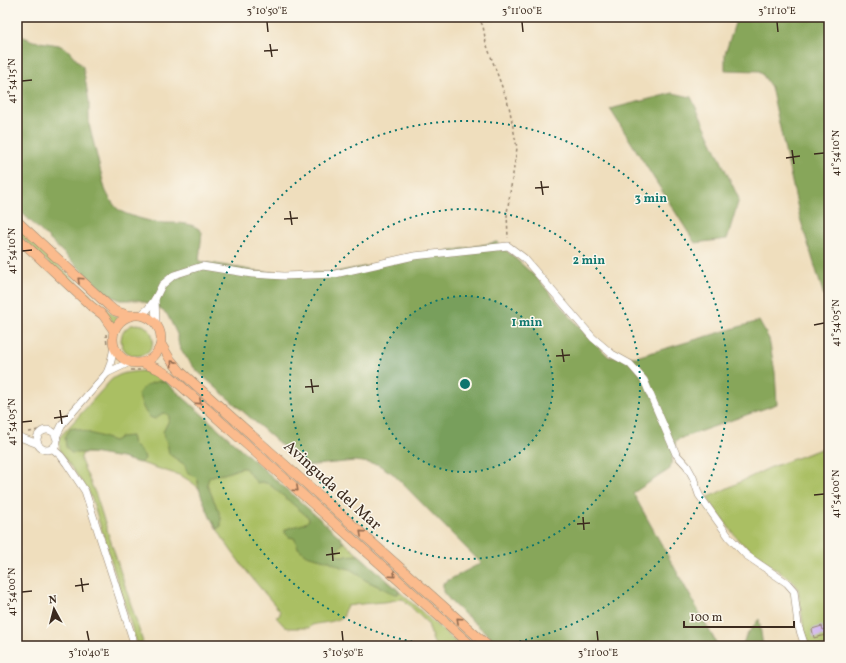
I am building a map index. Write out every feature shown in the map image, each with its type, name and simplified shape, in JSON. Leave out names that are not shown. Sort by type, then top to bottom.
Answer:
[{"type":"main road","points":[[17,220],[109,306],[116,311],[147,317],[156,324],[160,330],[161,337],[159,350],[155,356],[143,363],[130,362],[123,359],[114,348],[114,331],[118,324],[124,319],[136,315]]},
{"type":"main road","points":[[17,237],[91,306],[103,315],[114,331]]},
{"type":"main road","name":"Avinguda del Mar","points":[[161,344],[170,359],[180,371],[488,646]]},
{"type":"main road","name":"Avinguda del Mar","points":[[143,363],[170,376],[472,646]]},
{"type":"street","points":[[136,315],[148,309],[162,285],[174,275],[202,266],[252,274],[284,276],[335,274],[414,256],[508,246],[524,258],[593,338],[612,354],[630,364],[644,380],[676,454],[687,466],[693,477],[699,495],[729,537],[746,555],[787,583],[794,591],[798,625],[804,646]]},
{"type":"street","points":[[155,299],[156,324]]},
{"type":"street","points":[[108,373],[114,348]]},
{"type":"street","points":[[17,436],[38,444],[43,448],[52,448],[56,443],[56,436],[63,422],[108,373],[130,362]]},
{"type":"street","points":[[38,444],[37,438],[40,433],[63,422]]},
{"type":"street","points":[[49,430],[56,436]]},
{"type":"street","points":[[52,448],[64,460],[85,491],[135,646]]},
{"type":"path","points":[[478,17],[483,26],[486,43],[509,106],[517,148],[507,213],[508,246]]},
{"type":"green space","points":[[737,17],[829,17],[829,312],[800,218],[771,87],[760,71],[725,70],[725,54]]},
{"type":"green space","points":[[17,34],[33,41],[59,45],[68,50],[83,67],[89,101],[89,124],[105,189],[115,206],[122,212],[141,219],[160,223],[180,223],[192,225],[197,228],[202,232],[199,261],[262,272],[330,273],[497,242],[537,278],[580,328],[609,357],[636,357],[759,321],[769,339],[775,372],[777,404],[676,440],[670,469],[633,493],[718,646],[501,646],[453,604],[443,592],[443,583],[481,563],[392,473],[377,464],[355,461],[305,466],[196,370],[179,346],[177,334],[167,314],[157,307],[139,300],[120,300],[105,293],[17,208]]},
{"type":"green space","points":[[673,93],[691,97],[739,199],[727,239],[695,243],[610,109]]},
{"type":"green space","points":[[17,227],[109,312],[118,318],[113,324],[17,233]]},
{"type":"green space","points":[[134,324],[140,324],[149,328],[153,340],[149,352],[140,356],[134,356],[125,352],[121,343],[121,337],[125,328]]},
{"type":"green space","points":[[143,371],[162,379],[460,646],[436,646],[428,624],[403,599],[347,606],[344,611],[344,616],[333,621],[312,625],[309,628],[285,627],[276,617],[280,615],[280,611],[254,581],[222,537],[209,514],[201,492],[195,485],[179,475],[131,460],[95,453],[83,453],[81,461],[96,495],[143,642],[137,644],[92,499],[60,451],[59,438],[111,380],[122,374]]},
{"type":"green space","points":[[160,381],[167,383],[341,538],[343,543],[336,552],[337,555],[359,555],[399,591],[398,594],[390,592],[365,580],[350,569],[341,567],[329,561],[306,555],[298,548],[294,538],[289,537],[285,533],[285,530],[306,522],[309,520],[308,517],[269,484],[262,482],[257,483],[245,468],[215,475],[209,478],[207,484],[221,517],[221,526],[217,529],[210,517],[201,495],[197,479],[187,472],[185,465],[169,454],[167,442],[164,438],[163,432],[169,420],[169,416],[164,413],[155,419],[148,416],[138,395],[147,385]]},
{"type":"green space","points":[[75,428],[114,441],[121,437],[131,436],[133,444],[144,455],[145,459],[139,463],[122,458],[91,453],[71,453],[66,447],[65,437],[70,429]]},
{"type":"green space","points":[[829,446],[829,646],[809,646],[804,630],[798,589],[794,582],[739,541],[707,498],[769,468]]},
{"type":"green space","points":[[759,619],[763,646],[742,646],[746,636]]},
{"type":"building","points":[[822,626],[823,630],[829,628],[829,634],[814,638],[812,629]]}]
